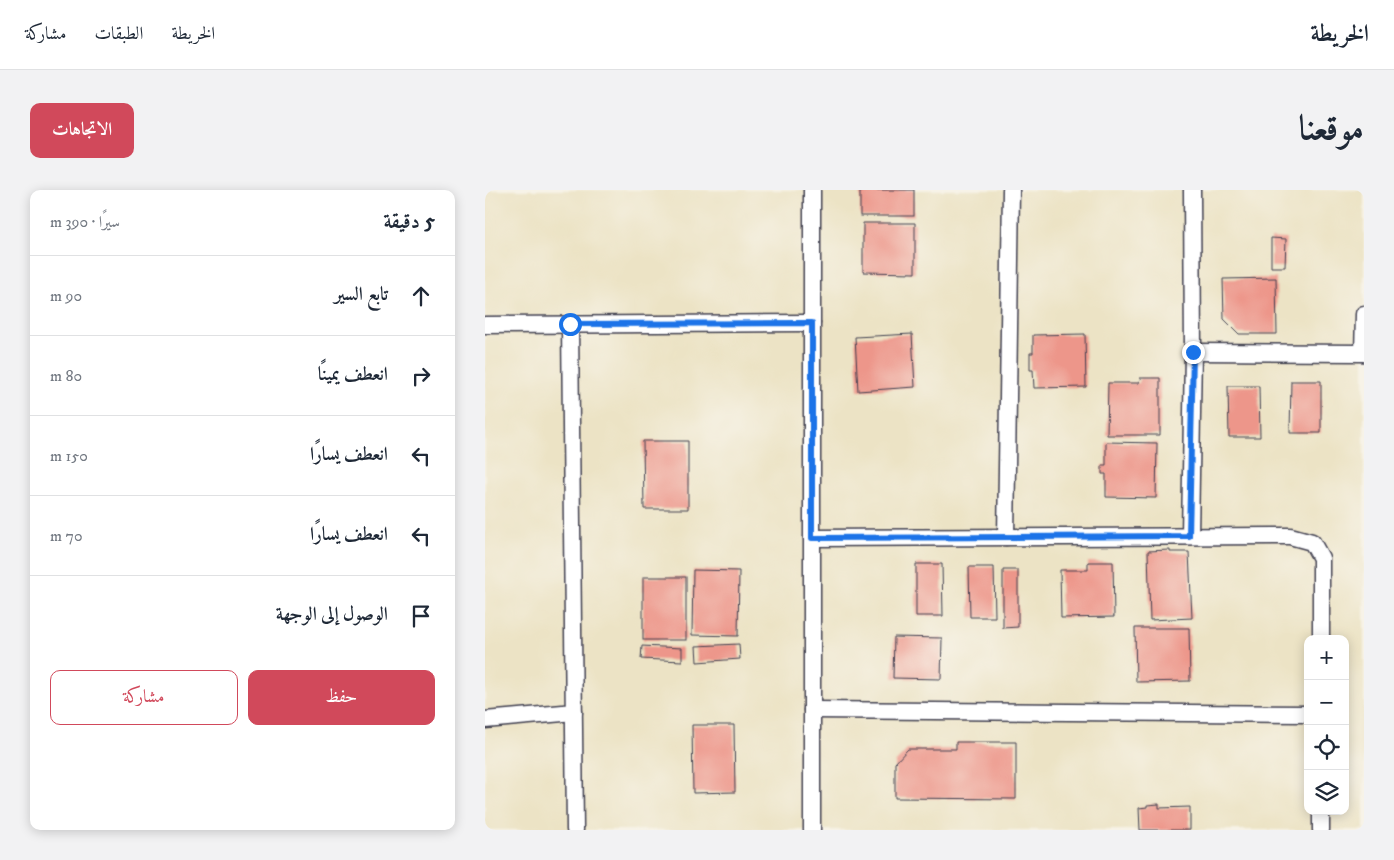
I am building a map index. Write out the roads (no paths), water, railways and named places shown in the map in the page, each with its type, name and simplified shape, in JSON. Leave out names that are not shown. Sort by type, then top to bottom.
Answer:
[{"type":"street","points":[[812,190],[812,830]]},
{"type":"street","points":[[1006,537],[1011,190]]},
{"type":"street","points":[[1189,536],[1193,352],[1192,190]]},
{"type":"street","points":[[1193,352],[1364,353],[1364,314]]},
{"type":"street","points":[[485,325],[812,323]]},
{"type":"street","points":[[570,324],[575,830]]},
{"type":"street","points":[[812,538],[1290,536],[1312,542],[1321,558],[1321,635]]},
{"type":"street","points":[[812,710],[1304,714]]},
{"type":"street","points":[[485,720],[574,712]]},
{"type":"street","points":[[1321,815],[1321,830]]}]
